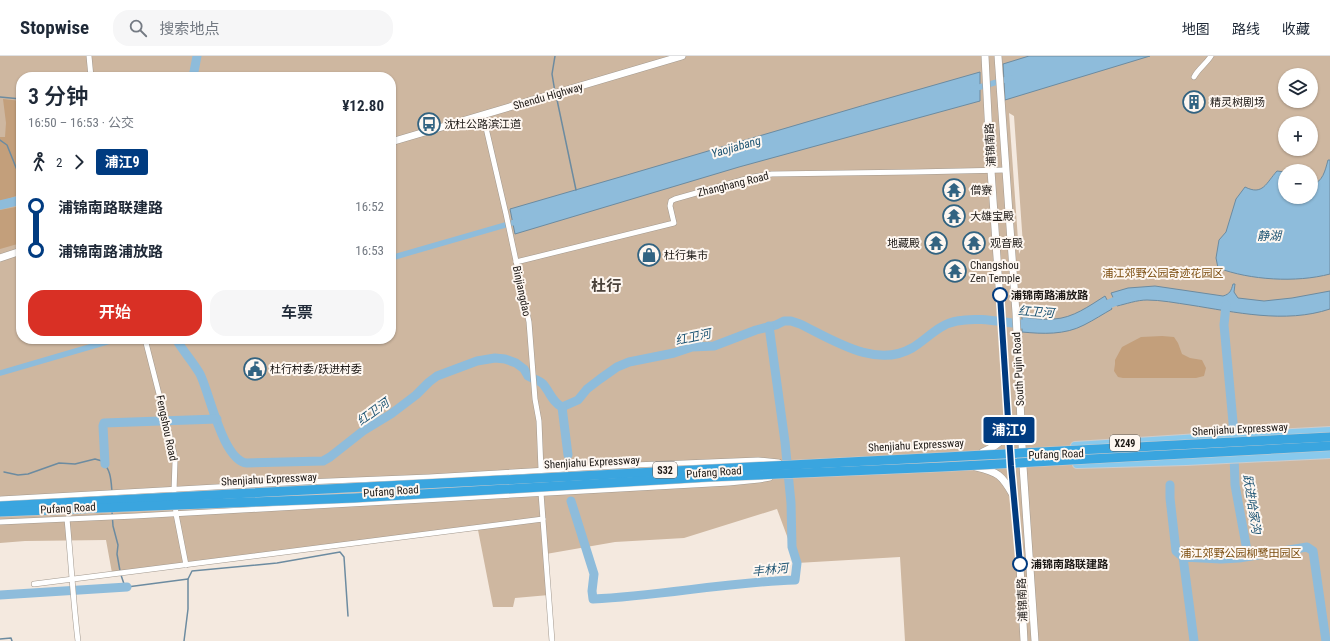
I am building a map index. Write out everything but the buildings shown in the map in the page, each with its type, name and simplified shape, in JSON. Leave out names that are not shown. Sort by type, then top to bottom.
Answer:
[{"type":"highway","name":"Shenjiahu Expressway","points":[[0,505],[1330,436]]},
{"type":"highway","name":"Shenjiahu Expressway","points":[[0,514],[347,498],[709,477],[934,467],[1330,446]]},
{"type":"main road","name":"Shendu Highway","points":[[396,141],[682,56]]},
{"type":"main road","name":"浦锦南路","points":[[985,56],[991,170],[1011,466],[1020,566],[1024,641]]},
{"type":"main road","name":"South Pujin Road","points":[[998,59],[1016,313],[1023,466],[1035,641]]},
{"type":"main road","points":[[0,258],[16,253]]},
{"type":"main road","points":[[983,452],[1000,442],[1006,433],[1008,423]]},
{"type":"main road","name":"Pufang Road","points":[[177,492],[796,462],[1330,431]]},
{"type":"main road","name":"Pufang Road","points":[[181,506],[342,500],[784,475],[1330,454]]},
{"type":"main road","points":[[975,467],[990,470],[1001,476],[1014,499]]},
{"type":"main road","name":"Pufang Road","points":[[0,505],[165,495]]},
{"type":"main road","name":"Pufang Road","points":[[0,514],[167,507]]},
{"type":"street","points":[[89,56],[91,72]]},
{"type":"street","points":[[1194,77],[1197,71],[1211,56]]},
{"type":"street","name":"Binjiangdao","points":[[483,115],[529,322],[540,437],[541,470]]},
{"type":"street","name":"Zhanghang Road","points":[[516,262],[674,223],[670,206],[671,201],[753,177],[772,174],[1006,170]]},
{"type":"street","name":"Fengshou Road","points":[[146,344],[175,462],[177,492],[176,514],[186,565]]},
{"type":"street","name":"Pufang Road","points":[[0,499],[117,492],[177,492],[305,482],[429,477],[541,470],[758,460],[782,462]]},
{"type":"street","name":"Pufang Road","points":[[0,522],[176,514],[729,483],[759,480],[784,475]]},
{"type":"street","points":[[541,493],[552,641]]},
{"type":"street","points":[[67,519],[73,582],[72,593],[78,641]]},
{"type":"street","points":[[34,584],[73,582],[125,572],[543,519]]},
{"type":"green space","points":[[0,56],[1330,56],[1330,641],[905,641],[900,557],[797,563],[777,509],[684,538],[615,542],[546,554],[549,595],[515,598],[513,607],[493,607],[478,530],[112,573],[106,540],[25,541],[0,543]],"holes":[[[1009,113],[1014,116],[1023,245],[1019,254]]]},
{"type":"shaded area","points":[[3,99],[16,100],[16,196],[0,201],[0,137],[5,137],[6,123]]},
{"type":"shaded area","points":[[16,207],[16,244],[0,249],[0,210]]},
{"type":"shaded area","points":[[1141,337],[1174,337],[1182,354],[1190,358],[1202,360],[1206,368],[1204,376],[1196,378],[1118,377],[1114,371],[1115,360],[1122,347]]},
{"type":"water","points":[[1029,56],[1150,56],[1005,100],[1003,64]]},
{"type":"water","points":[[980,72],[980,101],[739,167],[515,234],[510,209]]},
{"type":"water","name":"静湖","points":[[1328,160],[1330,160],[1330,274],[1303,279],[1273,279],[1244,275],[1218,268],[1216,258],[1219,240],[1226,232],[1236,199],[1245,187],[1256,190],[1260,189],[1264,187],[1278,171],[1278,204],[1318,204],[1318,181],[1321,179]]},
{"type":"water","points":[[1233,284],[1235,284],[1234,292],[1238,298],[1264,301],[1292,298],[1330,291],[1330,309],[1295,316],[1278,316],[1242,313],[1152,300],[1139,301],[1117,306],[1111,293],[1128,288],[1155,286],[1223,296],[1230,292]]},
{"type":"water","points":[[1105,296],[1112,309],[1077,328],[1069,331],[1054,333],[1022,332],[1022,317],[1046,319],[1061,318],[1081,311]]},
{"type":"waterway","points":[[194,72],[197,56]]},
{"type":"waterway","points":[[555,56],[552,74],[555,92]]},
{"type":"waterway","name":"Yaojiabang","points":[[973,89],[1011,78]]},
{"type":"waterway","points":[[556,95],[576,190]]},
{"type":"waterway","points":[[0,97],[16,99]]},
{"type":"waterway","points":[[0,140],[7,145],[16,168]]},
{"type":"waterway","points":[[0,205],[16,201]]},
{"type":"waterway","name":"Yaojiabang","points":[[396,257],[519,221]]},
{"type":"waterway","name":"红卫河","points":[[1099,308],[1126,297]]},
{"type":"waterway","name":"跃进哈家沟","points":[[1226,305],[1224,325],[1233,422],[1235,485],[1248,556]]},
{"type":"waterway","name":"红卫河","points":[[179,344],[200,374],[224,439],[238,459],[247,463],[323,461],[363,431],[391,414],[416,395],[437,376],[477,361],[495,358],[505,359],[516,363],[524,369],[528,376],[540,381],[553,400],[562,407],[578,400],[587,389],[600,379],[617,367],[629,362],[674,353],[692,347],[714,346],[784,321],[791,321],[800,324],[855,350],[869,354],[884,355],[898,354],[912,348],[939,328],[957,321],[975,319],[1033,325]]},
{"type":"waterway","name":"丰林河","points":[[571,501],[594,574],[592,591],[593,599],[644,595],[744,583],[795,580],[797,563],[792,547],[791,503],[785,442],[769,326]]},
{"type":"waterway","name":"Yaojiabang","points":[[0,373],[100,344]]},
{"type":"waterway","name":"丰林河","points":[[562,407],[568,455]]},
{"type":"waterway","points":[[105,464],[104,423],[217,419]]},
{"type":"waterway","points":[[4,472],[18,475],[28,474],[59,463],[75,464],[95,459],[102,461],[105,464],[110,475],[112,492]]},
{"type":"waterway","points":[[1170,485],[1176,551],[1183,557]]},
{"type":"waterway","points":[[112,512],[113,526],[118,545],[117,554],[120,571]]},
{"type":"waterway","name":"跃进哈家沟","points":[[1194,641],[1183,557],[1221,559],[1239,558],[1307,547],[1313,551],[1326,641]]},
{"type":"waterway","points":[[188,579],[192,571],[277,563],[340,552],[344,557],[348,616]]},
{"type":"waterway","points":[[121,575],[124,584],[127,587],[188,579],[188,609],[184,641]]},
{"type":"waterway","points":[[0,595],[127,587]]},
{"type":"waterway","points":[[0,639],[11,638],[12,641]]},
{"type":"bus line","name":"浦江9","points":[[1000,295],[1011,466],[1020,564]]},
{"type":"place","name":"精灵树剧场","points":[[1194,102]]},
{"type":"place","name":"沈杜公路滨江道","points":[[429,124]]},
{"type":"place","name":"僧寮","points":[[954,190]]},
{"type":"place","name":"大雄宝殿","points":[[954,216]]},
{"type":"place","name":"地藏殿","points":[[936,243]]},
{"type":"place","name":"观音殿","points":[[974,243]]},
{"type":"place","name":"杜行集市","points":[[649,255]]},
{"type":"place","name":"Changshou Zen Temple","points":[[955,271]]},
{"type":"place","name":"浦锦南路浦放路","points":[[1000,295]]},
{"type":"place","name":"杜行村委/跃进村委","points":[[255,369]]},
{"type":"place","name":"浦锦南路联建路","points":[[1020,564]]},
{"type":"district","name":"杜行","points":[[606,286]]},
{"type":"park label","name":"浦江郊野公园奇迹花园区","points":[[1163,273]]},
{"type":"park label","name":"浦江郊野公园柳鹭田园区","points":[[1241,553]]}]
